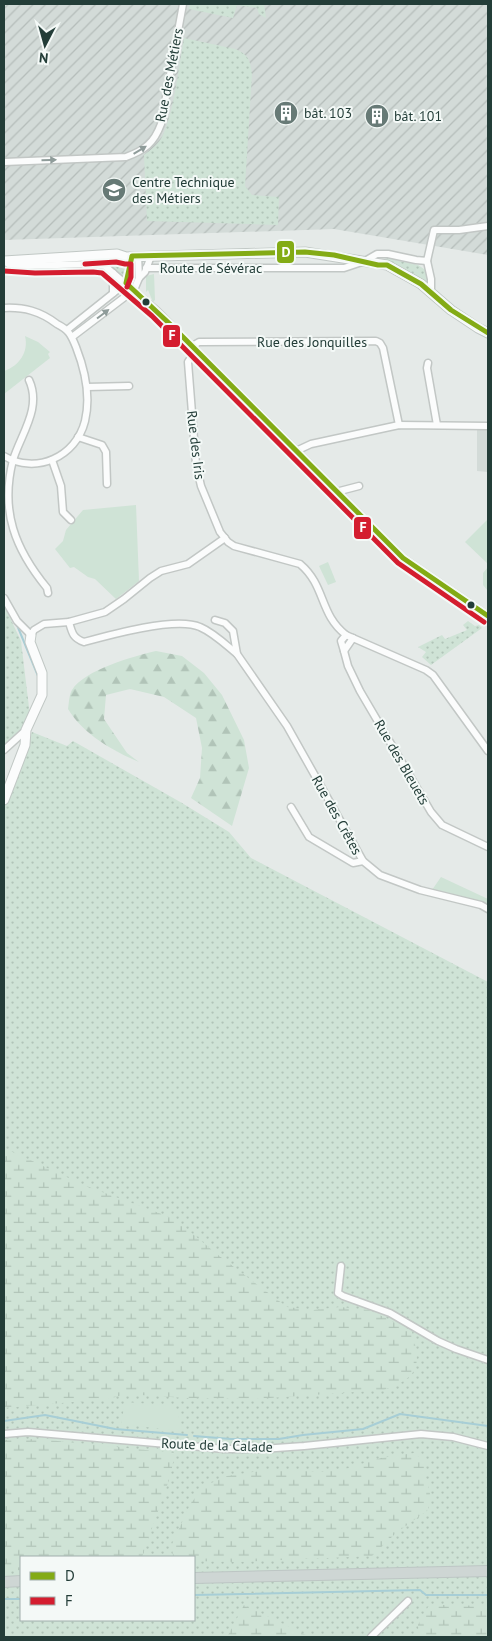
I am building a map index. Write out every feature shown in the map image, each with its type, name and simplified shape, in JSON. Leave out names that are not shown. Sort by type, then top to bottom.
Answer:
[{"type":"main road","name":"Route de Sévérac","points":[[5,263],[117,254],[132,256],[210,255],[214,257],[304,256],[311,253],[334,255],[378,265],[387,265],[421,284],[431,295],[488,333]]},
{"type":"main road","points":[[4,800],[25,745],[26,730],[40,702],[43,682],[42,673],[30,642],[31,635]]},
{"type":"main road","points":[[195,1578],[488,1572]]},
{"type":"main road","points":[[4,1582],[20,1581]]},
{"type":"street","name":"Rue des Métiers","points":[[4,162],[126,157],[139,152],[149,145],[161,124],[183,4]]},
{"type":"street","points":[[431,295],[431,279],[427,261],[434,230],[460,230],[488,226]]},
{"type":"street","points":[[365,261],[377,254],[388,254],[427,261]]},
{"type":"street","points":[[132,256],[139,278]]},
{"type":"street","points":[[67,330],[126,284],[132,256]]},
{"type":"street","points":[[72,337],[134,290],[151,256]]},
{"type":"street","name":"Route de Sévérac","points":[[146,268],[344,268],[365,261]]},
{"type":"street","points":[[5,263],[35,266],[94,264],[105,266],[134,290],[403,558],[488,616]]},
{"type":"street","points":[[113,273],[113,293]]},
{"type":"street","points":[[4,308],[20,308],[33,311],[47,317],[67,330],[72,337],[80,358],[87,388],[85,422],[78,437],[68,448],[52,460],[40,464],[12,461],[4,456]]},
{"type":"street","name":"Rue des Jonquilles","points":[[194,349],[194,345],[199,342],[376,341],[383,348],[399,425]]},
{"type":"street","name":"Rue des Iris","points":[[194,349],[188,362],[188,368],[196,464],[201,486],[211,513],[225,538]]},
{"type":"street","points":[[428,363],[427,368],[437,425]]},
{"type":"street","points":[[29,380],[33,388],[32,414],[12,461],[5,512],[23,556],[48,593]]},
{"type":"street","points":[[87,388],[129,386]]},
{"type":"street","points":[[296,451],[311,444],[399,425],[488,426]]},
{"type":"street","points":[[78,437],[102,445],[106,452],[107,484]]},
{"type":"street","points":[[52,460],[61,486],[63,512],[71,520]]},
{"type":"street","points":[[336,492],[359,486]]},
{"type":"street","points":[[4,598],[17,621],[31,635],[34,630],[44,624],[69,622],[105,612],[124,600],[150,578],[161,572],[188,564],[225,538],[234,546],[300,564],[308,571],[317,584],[329,616],[336,627],[346,635],[426,670],[433,675],[488,751]]},
{"type":"street","name":"Rue des Crêtes","points":[[215,620],[225,623],[233,631],[237,654]]},
{"type":"street","name":"Rue des Crêtes","points":[[69,622],[72,635],[84,642],[137,629],[163,625],[199,626],[220,640],[237,654],[287,726],[363,861],[380,875],[420,890],[481,905],[488,909]]},
{"type":"street","name":"Rue des Bleuets","points":[[346,635],[341,641],[348,666],[360,691],[431,812],[442,825],[488,847]]},
{"type":"street","points":[[344,651],[354,638]]},
{"type":"street","points":[[4,750],[26,730]]},
{"type":"street","points":[[291,807],[309,837],[353,863],[363,861]]},
{"type":"street","points":[[341,1266],[338,1293],[390,1313],[438,1341],[488,1360]]},
{"type":"street","name":"Route de la Calade","points":[[4,1434],[28,1432],[188,1446],[262,1449],[421,1434],[453,1437],[488,1446]]},
{"type":"street","points":[[371,1637],[408,1601]]},
{"type":"shaded area","points":[[4,4],[488,4],[488,255],[334,229],[4,240]]},
{"type":"shaded area","points":[[477,429],[488,430],[488,472],[477,471]]},
{"type":"green space","points":[[190,4],[264,4],[266,18],[259,14],[257,8],[237,5],[233,18],[189,9]]},
{"type":"green space","points":[[184,38],[235,49],[248,58],[252,74],[245,186],[252,195],[279,197],[278,225],[147,221],[144,155],[159,141],[167,125],[176,88]]},
{"type":"green space","points":[[387,258],[418,265],[427,271],[429,285],[400,267],[381,260]]},
{"type":"green space","points":[[127,263],[124,279],[108,264]]},
{"type":"green space","points":[[154,274],[155,300],[153,302],[148,290],[146,292],[146,276]]},
{"type":"green space","points":[[25,336],[38,342],[50,352],[48,354],[50,358],[4,394],[4,371],[14,366],[22,358],[26,348]]},
{"type":"green space","points":[[136,505],[139,581],[116,599],[95,579],[88,577],[74,567],[70,568],[55,549],[63,541],[66,530],[83,510]]},
{"type":"green space","points":[[488,519],[488,564],[465,542]]},
{"type":"green space","points":[[328,562],[336,582],[328,585],[319,566]]},
{"type":"green space","points":[[488,567],[488,591],[483,585],[483,573]]},
{"type":"green space","points":[[4,605],[21,641],[31,724],[4,747]]},
{"type":"green space","points":[[468,621],[482,628],[431,665],[422,657],[426,652],[418,647],[442,635],[445,639],[467,630],[463,625]]},
{"type":"green space","points":[[156,651],[182,656],[204,673],[222,695],[244,740],[249,768],[232,826],[191,798],[200,778],[202,748],[196,718],[164,697],[130,689],[106,695],[104,719],[127,753],[139,762],[99,741],[74,718],[68,709],[72,690],[87,676],[110,665]]},
{"type":"green space","points":[[32,732],[67,746],[73,741],[229,832],[251,858],[488,982],[488,1637],[4,1637],[4,787]]},
{"type":"green space","points":[[441,877],[488,899],[488,907],[472,900],[432,890]]},
{"type":"green space","points":[[4,1148],[86,1186],[175,1219],[218,1255],[287,1307],[313,1310],[340,1307],[369,1310],[390,1320],[412,1332],[417,1354],[414,1370],[404,1381],[384,1390],[255,1399],[186,1398],[126,1394],[108,1399],[4,1408]]},
{"type":"green space","points":[[125,1402],[175,1406],[182,1426],[179,1431],[121,1424]]},
{"type":"green space","points":[[38,1439],[175,1453],[170,1477],[142,1556],[20,1556],[20,1570],[4,1571],[4,1440]]},
{"type":"green space","points":[[414,1453],[425,1462],[426,1478],[430,1493],[428,1510],[396,1533],[372,1556],[238,1562],[195,1561],[195,1556],[173,1556],[172,1544],[189,1507],[202,1487],[227,1476],[273,1469],[321,1472],[345,1469],[381,1458]]},
{"type":"green space","points":[[244,1605],[310,1637],[227,1637]]},
{"type":"green space","points":[[441,1605],[488,1606],[488,1637],[419,1637],[418,1625],[428,1607]]},
{"type":"waterway","points":[[17,625],[38,676]]},
{"type":"waterway","points":[[194,1436],[231,1439],[279,1439],[363,1429],[400,1414],[488,1426]]},
{"type":"waterway","points":[[4,1421],[45,1415],[115,1429],[187,1435]]},
{"type":"waterway","points":[[195,1595],[420,1590],[426,1595],[488,1595]]},
{"type":"waterway","points":[[4,1599],[20,1599]]},
{"type":"transit line","name":"D","points":[[488,333],[451,310],[421,284],[387,265],[378,265],[334,255],[305,252],[132,256],[126,283],[172,326],[403,558],[488,616]]},
{"type":"transit line","name":"F","points":[[85,264],[116,262],[131,264],[131,277],[127,287]]},
{"type":"transit line","name":"F","points":[[4,271],[102,273],[152,316],[398,563],[484,622]]},
{"type":"place","name":"bât. 103","points":[[286,113]]},
{"type":"place","name":"bât. 101","points":[[377,116]]},
{"type":"place","name":"Centre Technique des Métiers","points":[[114,190]]}]
